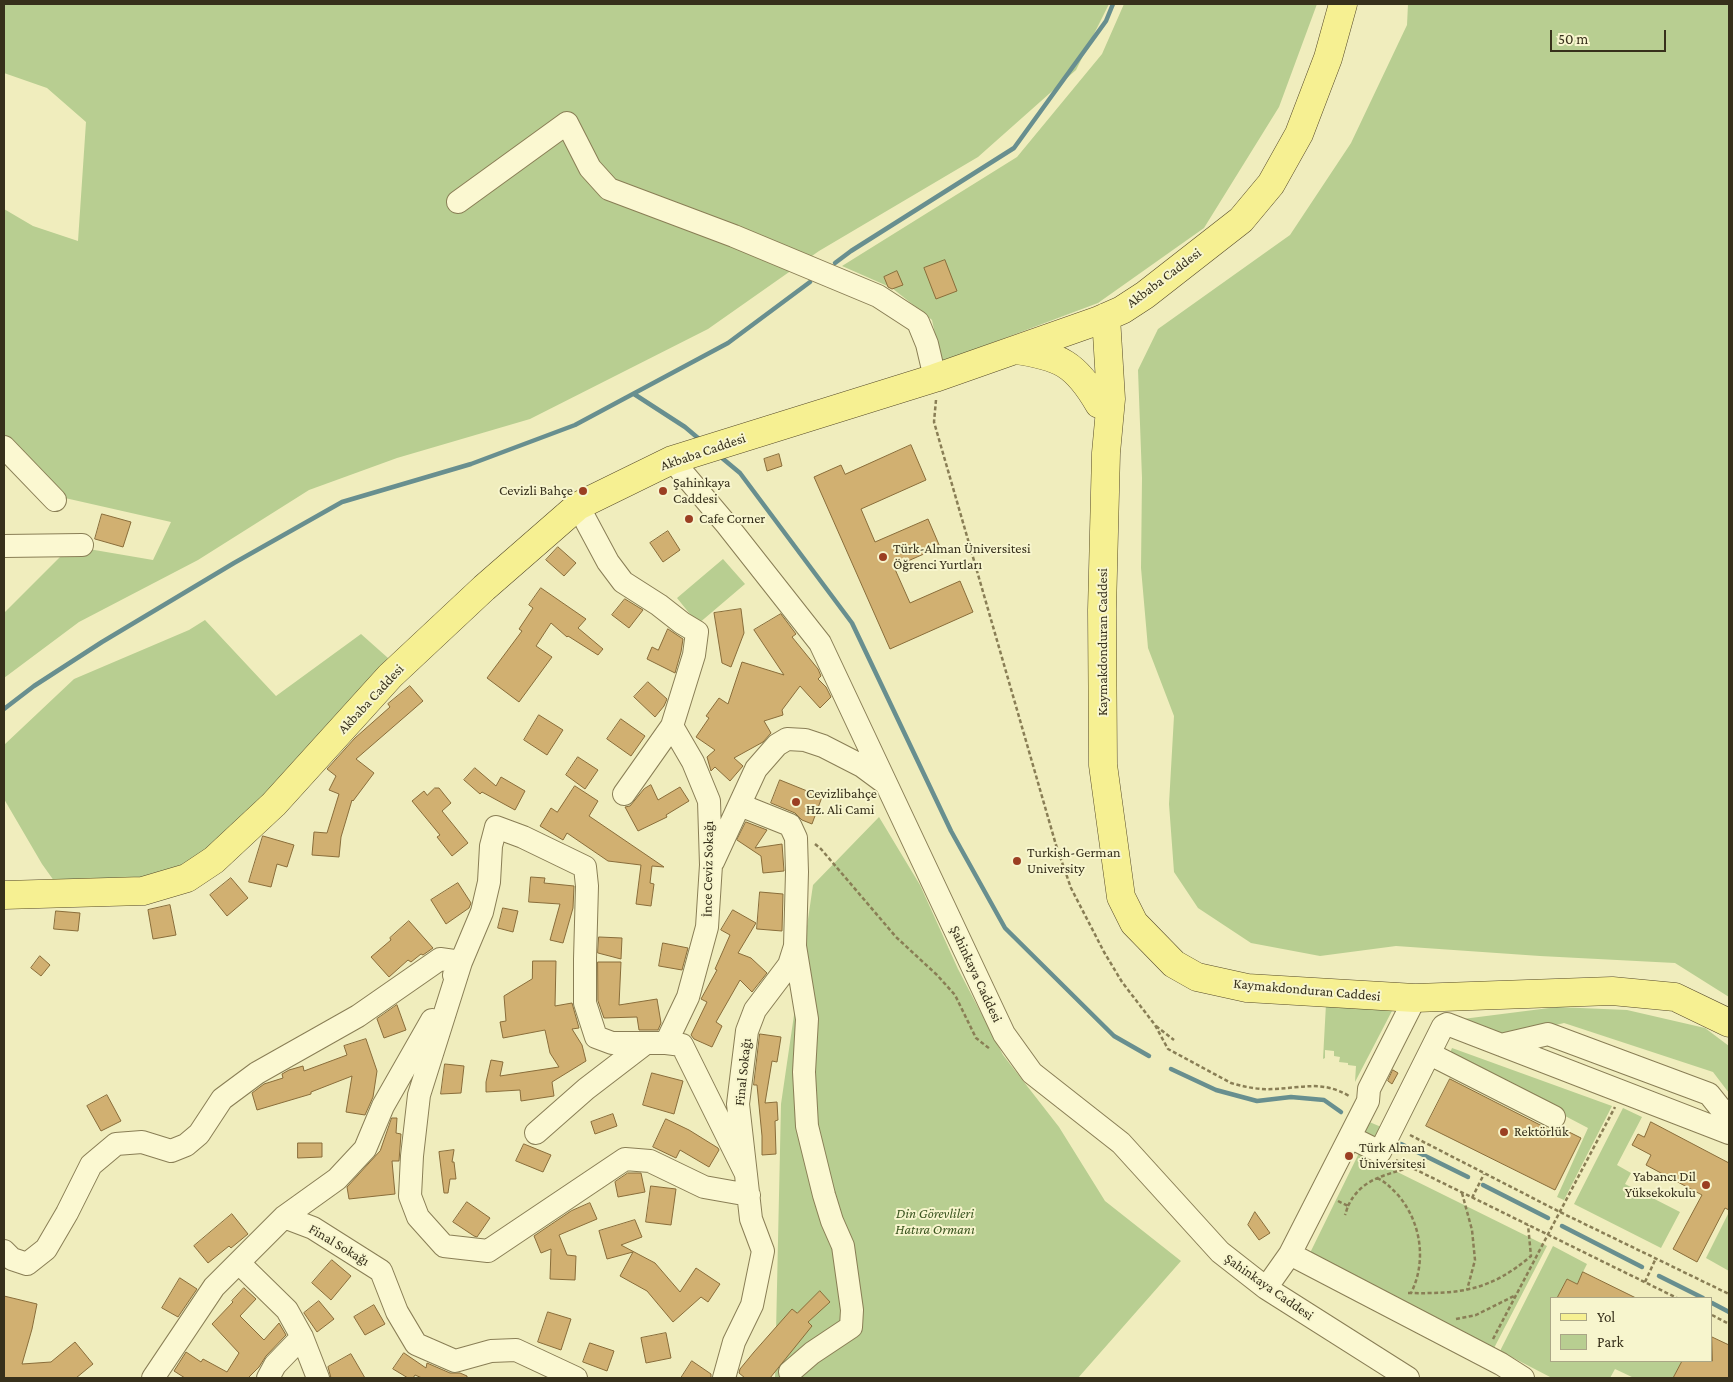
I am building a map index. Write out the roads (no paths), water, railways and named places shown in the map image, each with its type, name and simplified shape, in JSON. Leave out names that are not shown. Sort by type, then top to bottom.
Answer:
[{"type":"main road","name":"Akbaba Caddesi","points":[[4,895],[143,891],[186,878],[214,860],[274,804],[390,676],[484,588],[578,506],[672,460],[935,378],[1122,310],[1156,287],[1241,220],[1271,184],[1299,134],[1328,58],[1343,4]]},
{"type":"main road","points":[[1105,401],[1123,336],[1156,287]]},
{"type":"main road","points":[[1097,320],[1105,401]]},
{"type":"main road","points":[[1014,350],[1034,353],[1070,366],[1105,401]]},
{"type":"main road","name":"Kaymakdonduran Caddesi","points":[[1105,401],[1102,765],[1121,897],[1134,923],[1174,964],[1197,977],[1247,988],[1423,998],[1612,991],[1675,997],[1729,1023]]},
{"type":"street","points":[[458,202],[567,123],[590,168],[610,189],[734,236],[878,296],[918,322],[935,378]]},
{"type":"street","points":[[4,448],[55,500]]},
{"type":"street","name":"Şahinkaya Caddesi","points":[[672,460],[727,525],[820,643],[1004,1034],[1032,1073],[1121,1142],[1220,1252],[1266,1288],[1408,1378]]},
{"type":"street","points":[[578,506],[608,562],[623,582],[659,604],[682,623],[697,632],[694,655],[672,726],[624,794]]},
{"type":"street","points":[[4,546],[82,545]]},
{"type":"street","name":"İnce Ceviz Sokağı","points":[[536,1133],[586,1090],[656,1043],[688,997],[707,927],[711,865],[708,801],[693,762],[672,726]]},
{"type":"street","points":[[711,865],[756,769],[777,745],[787,739],[805,740],[823,746],[862,766],[887,784]]},
{"type":"street","name":"Final Sokağı","points":[[724,1378],[734,1342],[752,1305],[763,1251],[751,1219],[738,1104],[747,1031],[755,1010],[789,965],[795,946],[796,838],[790,825],[740,805]]},
{"type":"street","points":[[153,1378],[214,1287],[284,1217],[337,1179],[365,1149],[383,1106],[420,1042],[461,962],[482,912],[489,882],[491,846],[496,827],[523,837],[585,867],[588,886],[585,1003],[596,1036],[612,1043],[682,1045],[748,1184],[704,1187],[650,1161],[625,1159],[488,1251],[444,1246],[418,1217],[410,1196],[412,1156],[419,1095],[461,962]]},
{"type":"street","points":[[790,1372],[812,1353],[851,1327],[852,1310],[843,1246],[832,1221],[824,1195],[807,1126],[804,1072],[807,1019],[795,946]]},
{"type":"street","points":[[4,1251],[12,1259],[27,1264],[46,1249],[67,1213],[91,1165],[116,1144],[142,1142],[171,1151],[186,1145],[199,1134],[222,1099],[257,1073],[358,1016],[440,959],[461,962]]},
{"type":"street","points":[[1266,1288],[1290,1254],[1350,1137],[1361,1104],[1379,1094],[1423,998]]},
{"type":"street","points":[[1350,1137],[1380,1152],[1443,1026],[1447,1024],[1729,1133]]},
{"type":"street","points":[[1501,1045],[1548,1034],[1709,1094],[1729,1119]]},
{"type":"street","points":[[1430,1054],[1554,1116]]},
{"type":"street","points":[[1361,1104],[1393,1126]]},
{"type":"street","name":"Final Sokağı","points":[[284,1217],[313,1228],[381,1271],[396,1312],[416,1344],[455,1361],[491,1351],[516,1350],[576,1378]]},
{"type":"street","points":[[1290,1254],[1523,1378]]},
{"type":"street","points":[[239,1263],[286,1310],[302,1337],[318,1378]]},
{"type":"street","points":[[268,1378],[275,1365],[302,1337]]},
{"type":"waterway","points":[[835,263],[1014,148],[1106,21],[1113,4]]},
{"type":"waterway","points":[[4,709],[34,686],[102,642],[234,563],[342,502],[471,464],[575,425],[728,343],[810,282]]},
{"type":"waterway","points":[[634,394],[685,427],[698,438]]},
{"type":"waterway","points":[[722,458],[740,473],[852,623],[951,831],[1005,928],[1114,1036],[1149,1056]]},
{"type":"waterway","points":[[1171,1069],[1216,1090],[1257,1101],[1291,1097],[1324,1100],[1341,1112]]},
{"type":"waterway","points":[[1401,1144],[1468,1177]]},
{"type":"waterway","points":[[1483,1185],[1548,1218]]},
{"type":"waterway","points":[[1562,1226],[1642,1267]]},
{"type":"waterway","points":[[1659,1276],[1701,1297]]},
{"type":"waterway","points":[[1713,1304],[1729,1312]]},
{"type":"place","name":"Cevizli Bahçe","points":[[583,491]]},
{"type":"place","name":"Şahinkaya Caddesi","points":[[663,491]]},
{"type":"place","name":"Cafe Corner","points":[[689,519]]},
{"type":"place","name":"Türk-Alman Üniversitesi Öğrenci Yurtları","points":[[883,557]]},
{"type":"place","name":"Cevizlibahçe Hz. Ali Cami","points":[[796,802]]},
{"type":"place","name":"Turkish-German University","points":[[1017,861]]},
{"type":"place","name":"Rektörlük","points":[[1504,1132]]},
{"type":"place","name":"Türk Alman Üniversitesi","points":[[1349,1156]]},
{"type":"place","name":"Yabancı Dil Yüksekokulu","points":[[1706,1185]]},
{"type":"park label","name":"Din Görevlileri Hatıra Ormanı","points":[[935,1222]]}]
